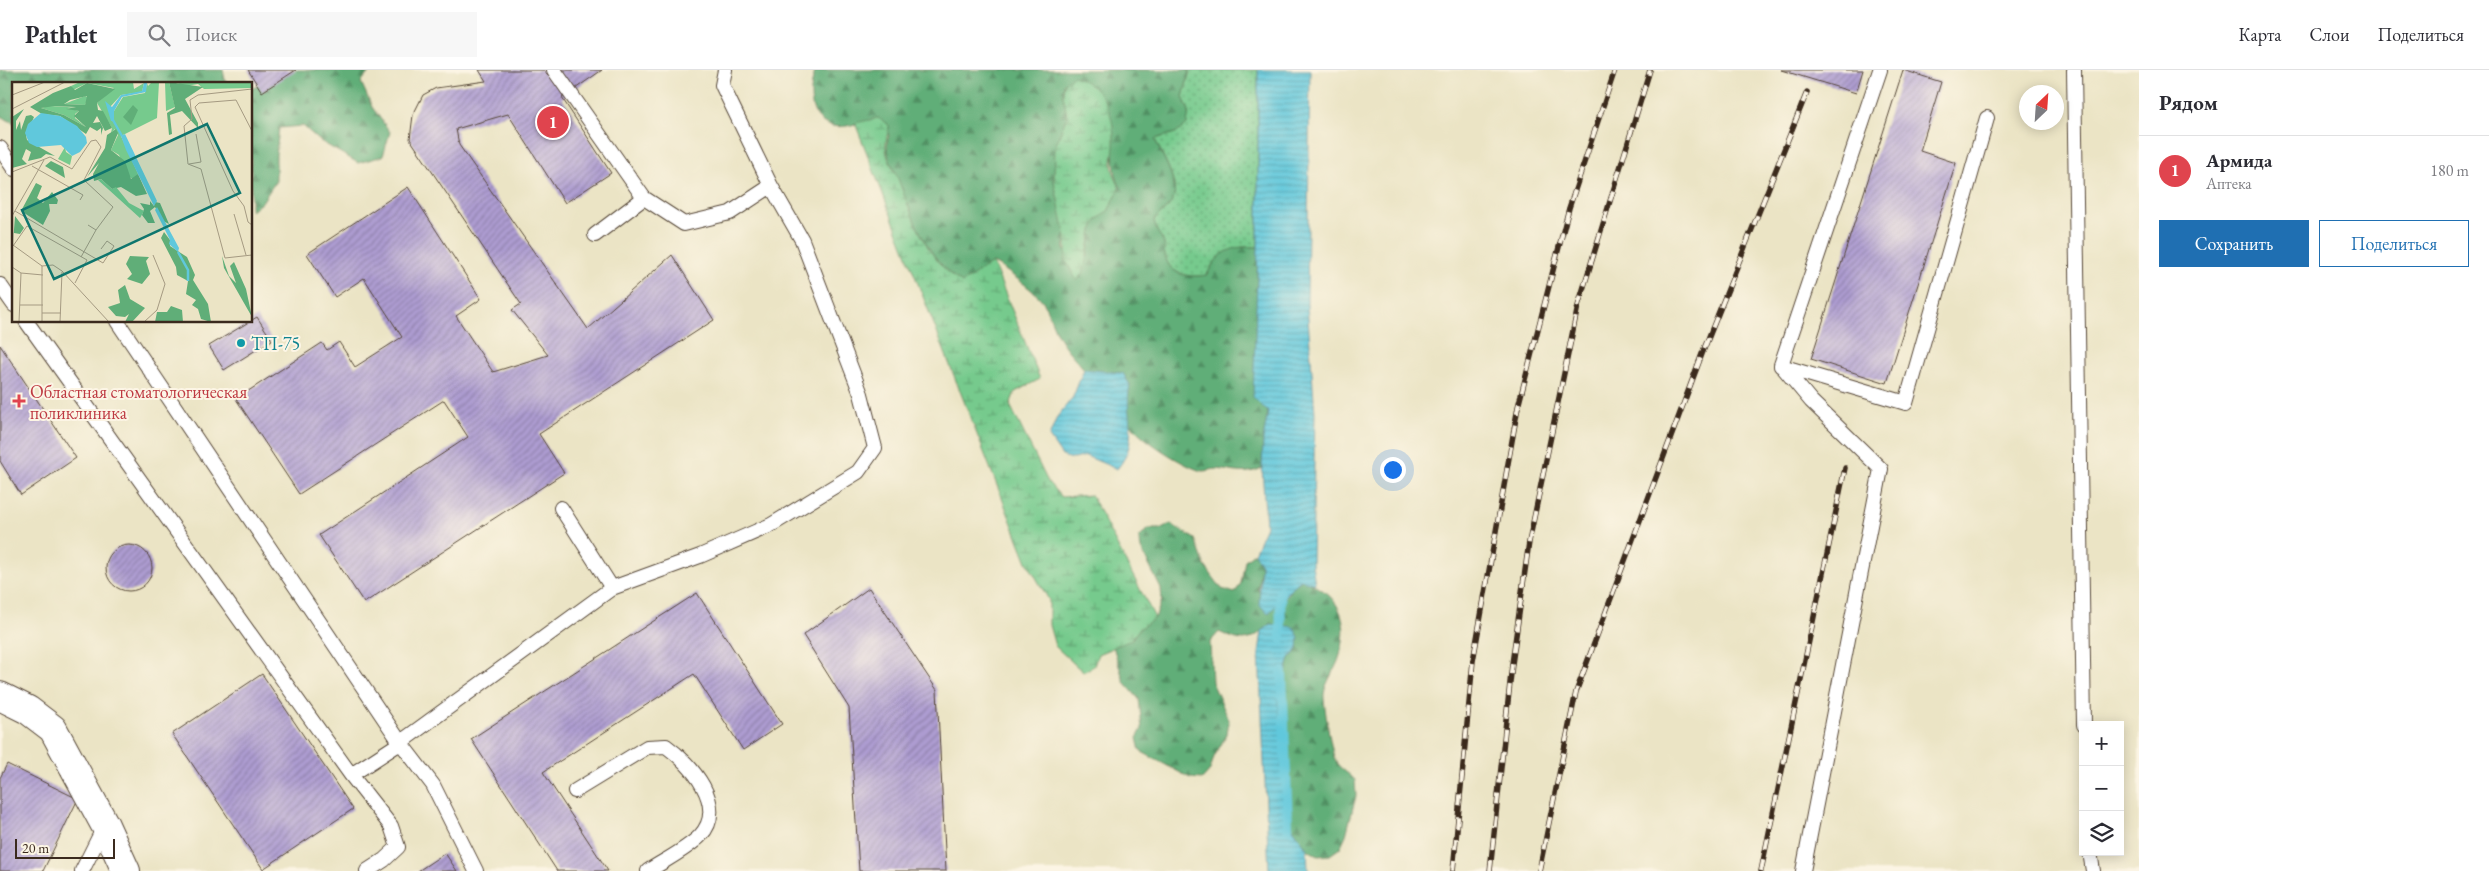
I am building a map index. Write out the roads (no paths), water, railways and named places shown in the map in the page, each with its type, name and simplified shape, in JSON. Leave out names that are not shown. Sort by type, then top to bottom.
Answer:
[{"type":"street","points":[[0,696],[28,710],[53,729],[105,824],[126,871]]},
{"type":"lane","points":[[554,70],[644,198],[684,224],[730,213],[770,186]]},
{"type":"lane","points":[[351,775],[400,742],[612,588],[700,556],[771,525],[858,472],[875,448],[861,394],[802,240],[770,186],[722,85],[725,70]]},
{"type":"lane","points":[[1780,365],[1880,70]]},
{"type":"lane","points":[[2074,70],[2084,721]]},
{"type":"lane","points":[[1780,365],[1906,404],[1987,118]]},
{"type":"lane","points":[[0,148],[12,165]]},
{"type":"lane","points":[[595,235],[644,198]]},
{"type":"lane","points":[[0,286],[12,302]]},
{"type":"lane","points":[[27,322],[351,775],[392,826],[398,847],[384,860],[367,871]]},
{"type":"lane","points":[[118,322],[400,742],[433,785],[476,871]]},
{"type":"lane","points":[[1780,365],[1811,401],[1881,469],[1802,871]]},
{"type":"lane","points":[[561,508],[612,588]]},
{"type":"lane","points":[[575,791],[647,747],[666,746],[682,757],[709,794],[710,818],[701,835],[648,871]]},
{"type":"lane","points":[[82,871],[105,824]]},
{"type":"lane","points":[[2091,856],[2093,871]]},
{"type":"water","points":[[1258,70],[1310,70],[1307,304],[1315,413],[1312,564],[1315,584],[1301,580],[1268,614],[1259,604],[1261,565],[1254,553],[1266,526],[1262,468],[1263,439],[1268,412],[1253,397],[1258,247]]},
{"type":"water","points":[[1084,369],[1123,373],[1130,385],[1128,397],[1129,448],[1117,469],[1086,456],[1073,459],[1062,456],[1049,437],[1057,417],[1073,397]]},
{"type":"water","points":[[1271,624],[1294,627],[1299,637],[1298,649],[1290,658],[1278,701],[1282,745],[1281,768],[1285,779],[1284,802],[1290,824],[1307,849],[1308,871],[1269,871],[1259,653],[1262,631]]},
{"type":"waterway","points":[[1280,590],[1281,638]]},
{"type":"waterway","points":[[1282,672],[1288,828]]},
{"type":"railway","points":[[1453,871],[1473,661],[1518,407],[1569,208],[1615,70]]},
{"type":"railway","points":[[1490,871],[1512,664],[1529,542],[1578,306],[1650,70]]},
{"type":"railway","points":[[1539,871],[1576,692],[1702,354],[1807,92]]},
{"type":"railway","points":[[1761,871],[1845,468]]},
{"type":"place","name":"Армида","points":[[553,122]]},
{"type":"place","name":"ТП-75","points":[[241,343]]},
{"type":"place","name":"Областная стоматологическая поликлиника","points":[[19,401]]}]
